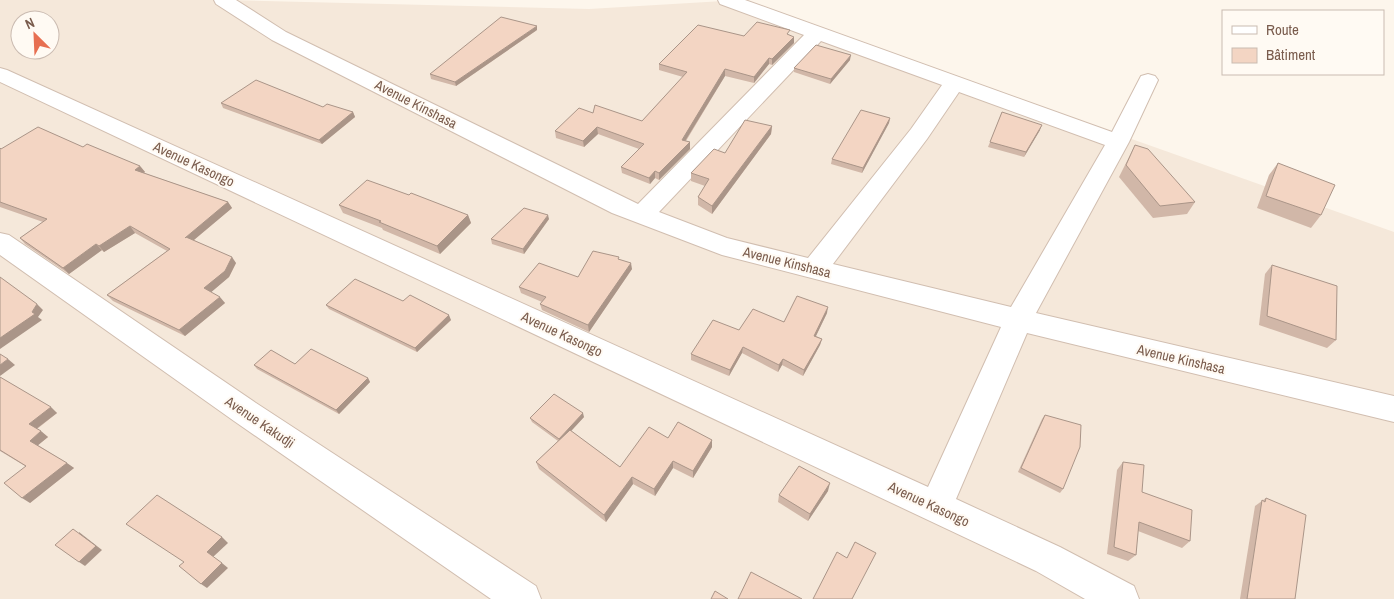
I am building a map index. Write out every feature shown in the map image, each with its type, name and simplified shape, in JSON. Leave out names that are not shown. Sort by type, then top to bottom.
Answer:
[{"type":"street","name":"Avenue Kinshasa","points":[[223,0],[279,36],[642,215],[722,246],[1018,320],[1394,409]]},
{"type":"street","points":[[727,0],[1118,142]]},
{"type":"street","points":[[642,215],[817,33]]},
{"type":"street","name":"Avenue Kasongo","points":[[0,74],[1048,559],[1121,599]]},
{"type":"street","points":[[936,507],[1018,320],[1118,142],[1148,80]]},
{"type":"street","points":[[814,269],[914,140],[955,82]]},
{"type":"street","name":"Avenue Kakudji","points":[[0,242],[236,406],[523,599]]},
{"type":"shaded area","points":[[0,0],[227,0],[589,9],[740,0],[1394,232],[1394,599],[0,599]]},
{"type":"building","points":[[501,17],[537,26],[455,82],[430,74]]},
{"type":"building","points":[[757,22],[790,30],[787,34],[794,37],[772,59],[769,58],[754,77],[725,69],[682,140],[690,142],[659,173],[655,171],[649,178],[621,167],[644,144],[597,127],[583,141],[555,131],[579,108],[593,113],[595,105],[642,121],[687,72],[659,64],[698,25],[744,36]]},
{"type":"building","points":[[816,45],[851,55],[831,79],[794,68]]},
{"type":"building","points":[[256,80],[323,107],[327,104],[353,112],[319,140],[221,103]]},
{"type":"building","points":[[861,110],[890,118],[863,168],[832,159]]},
{"type":"building","points":[[1002,112],[1042,125],[1026,152],[990,142]]},
{"type":"building","points":[[745,120],[772,126],[712,206],[698,197],[709,179],[691,173],[714,149],[725,153]]},
{"type":"building","points":[[38,127],[83,147],[87,144],[140,166],[135,170],[228,202],[186,237],[232,257],[225,271],[204,288],[220,297],[179,330],[107,295],[170,249],[130,226],[99,246],[96,244],[63,268],[20,238],[47,219],[0,202],[0,148]]},
{"type":"building","points":[[1135,145],[1148,149],[1195,202],[1160,206],[1126,165]]},
{"type":"building","points":[[1278,163],[1335,185],[1321,215],[1266,196]]},
{"type":"building","points":[[367,180],[409,195],[411,193],[468,215],[437,246],[339,205]]},
{"type":"building","points":[[524,208],[548,215],[523,249],[491,239]]},
{"type":"building","points":[[593,251],[619,257],[618,259],[631,263],[588,325],[540,304],[546,297],[519,287],[539,263],[578,277]]},
{"type":"building","points":[[1272,265],[1337,286],[1336,340],[1267,316]]},
{"type":"building","points":[[0,277],[37,304],[32,312],[35,314],[0,338]]},
{"type":"building","points":[[355,279],[403,301],[410,295],[449,315],[415,348],[326,305]]},
{"type":"building","points":[[797,296],[828,307],[814,336],[822,339],[804,370],[783,359],[779,365],[743,347],[730,370],[691,354],[713,320],[739,330],[753,309],[784,322]]},
{"type":"building","points":[[311,349],[368,378],[336,410],[254,365],[271,350],[295,364]]},
{"type":"building","points":[[0,354],[8,359],[0,365]]},
{"type":"building","points":[[0,377],[51,407],[29,424],[41,431],[30,441],[67,463],[22,498],[4,483],[26,466],[0,450]]},
{"type":"building","points":[[554,394],[583,413],[559,439],[530,418]]},
{"type":"building","points":[[1045,415],[1081,425],[1080,447],[1063,489],[1021,468]]},
{"type":"building","points":[[678,422],[712,440],[693,471],[673,461],[654,489],[632,477],[604,515],[536,462],[570,430],[620,467],[649,427],[668,438]]},
{"type":"building","points":[[1123,462],[1144,465],[1142,492],[1192,510],[1190,541],[1139,522],[1136,555],[1114,547]]},
{"type":"building","points":[[799,466],[830,483],[810,514],[779,495]]},
{"type":"building","points":[[157,495],[222,537],[207,552],[222,563],[201,584],[179,566],[184,562],[126,524]]},
{"type":"building","points":[[1266,498],[1306,515],[1295,599],[1247,599],[1262,500],[1265,502]]},
{"type":"building","points":[[73,529],[96,546],[79,562],[55,545]]},
{"type":"building","points":[[855,542],[876,553],[852,599],[813,599],[837,552],[847,558]]},
{"type":"building","points":[[751,572],[802,599],[738,599]]},
{"type":"building","points":[[715,591],[728,599],[711,599]]}]
